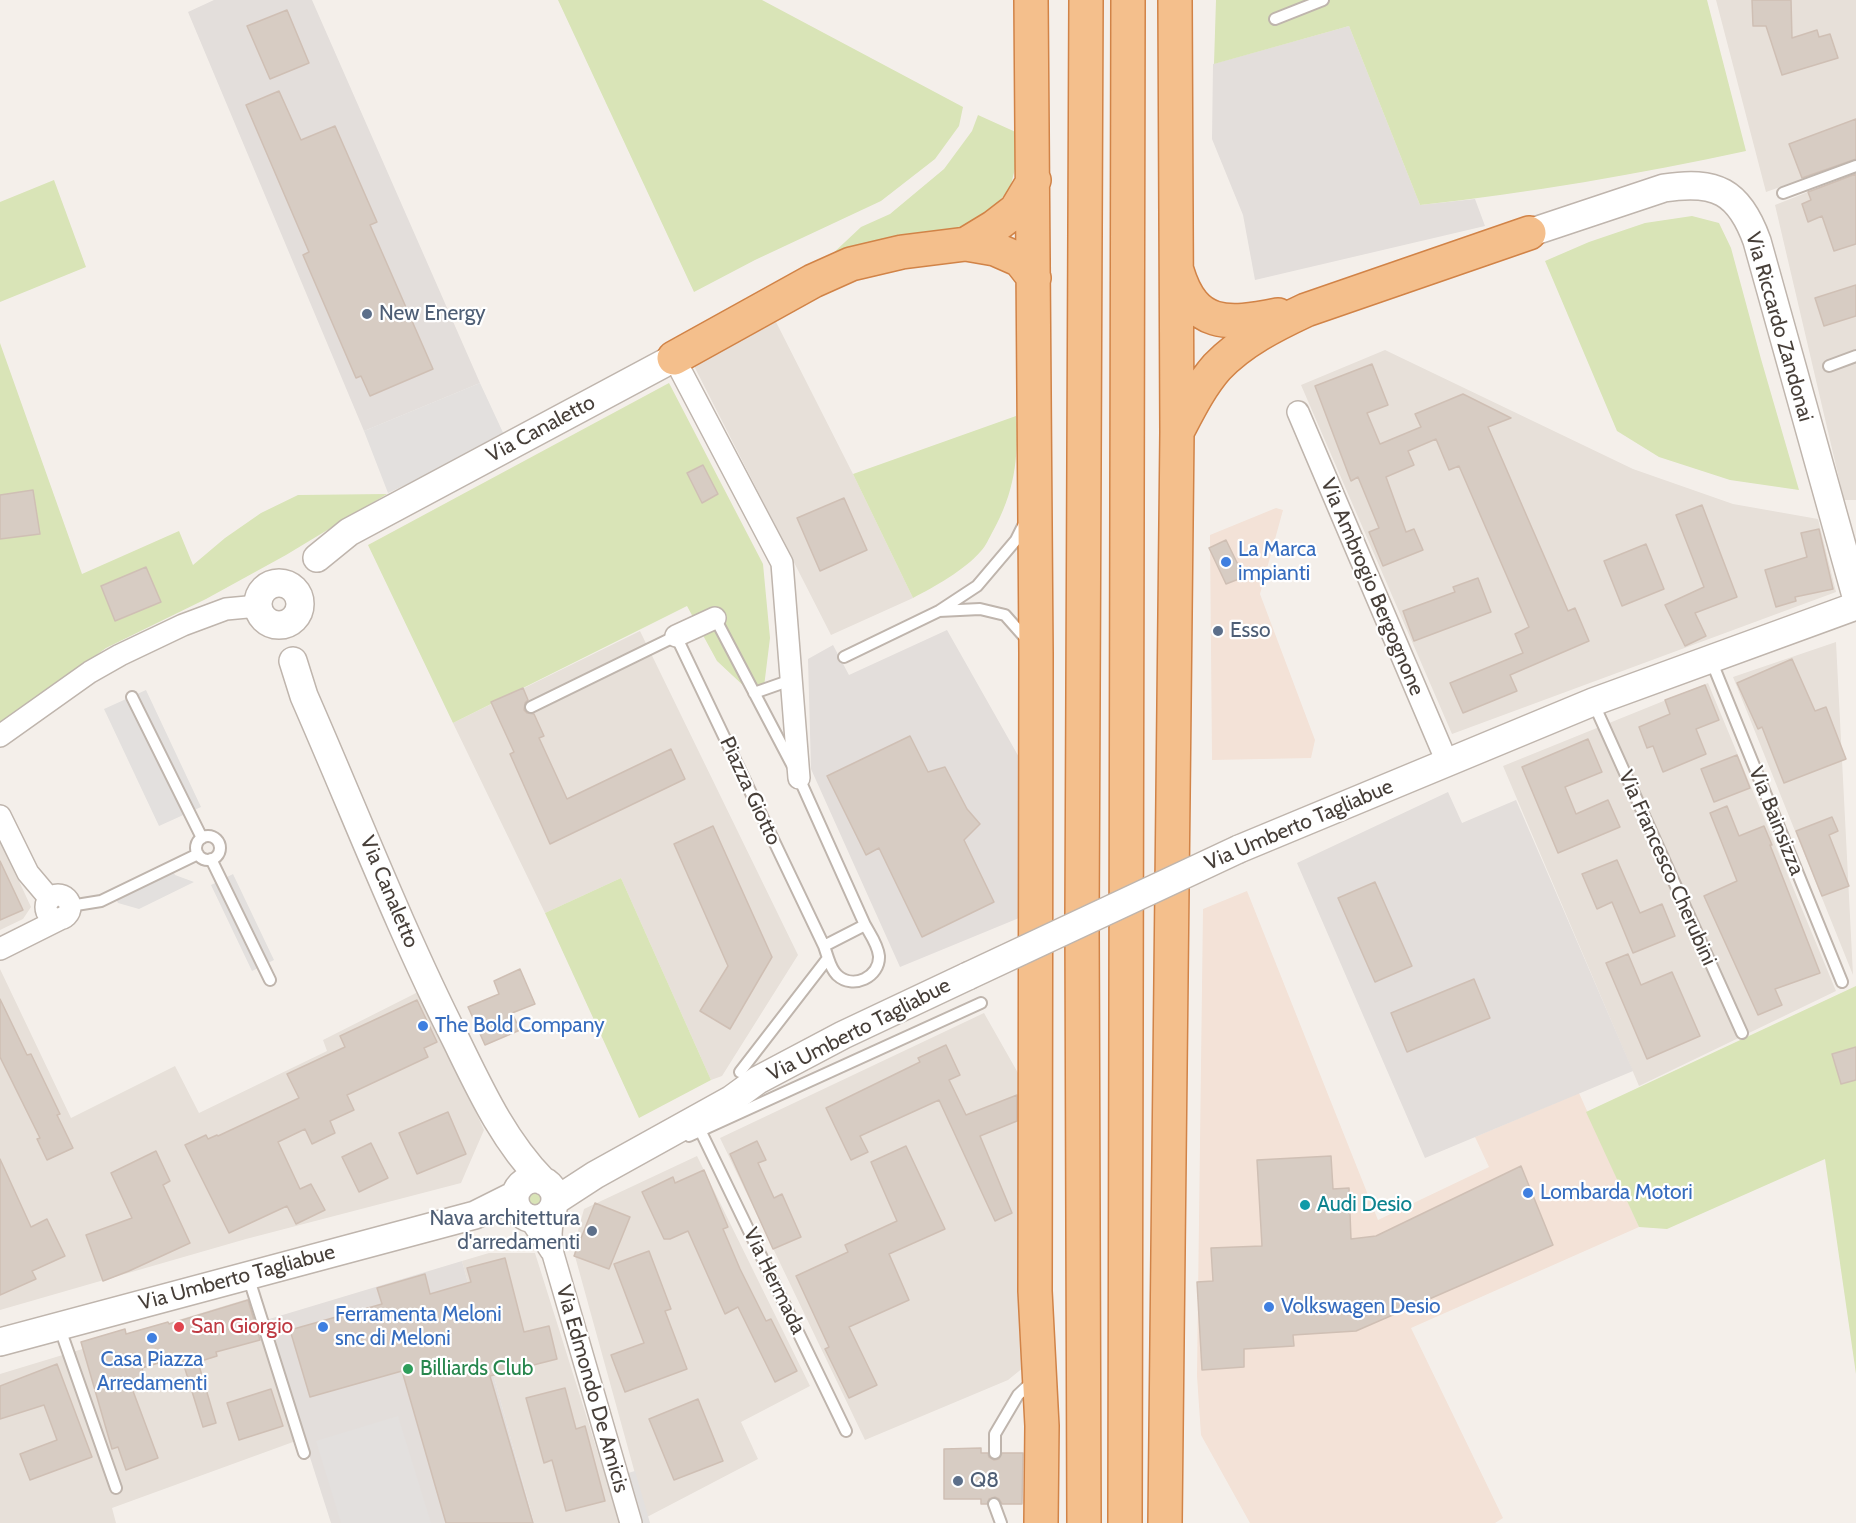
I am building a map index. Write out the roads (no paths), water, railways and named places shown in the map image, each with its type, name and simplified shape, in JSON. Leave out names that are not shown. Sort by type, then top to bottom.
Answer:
[{"type":"highway","points":[[1031,0],[1036,653],[1035,1291],[1042,1426],[1041,1523]]},
{"type":"highway","points":[[1084,1523],[1082,909],[1086,0]]},
{"type":"highway","points":[[1125,1523],[1128,0]]},
{"type":"highway","points":[[1165,1523],[1177,432],[1175,0]]},
{"type":"highway","points":[[966,244],[1016,210],[1034,180]]},
{"type":"highway","points":[[1177,432],[1194,400],[1217,368],[1246,342],[1271,326],[1306,310],[1530,233]]},
{"type":"highway","points":[[674,358],[813,281],[851,264],[902,252],[966,244],[995,249],[1020,260],[1034,278]]},
{"type":"highway","points":[[1175,262],[1183,291],[1190,302],[1203,313],[1233,322],[1306,310]]},
{"type":"street","name":"Via Riccardo Zandonai","points":[[1530,233],[1664,189],[1682,186],[1696,186],[1723,192],[1742,208],[1757,241],[1856,596]]},
{"type":"street","name":"Via Canaletto","points":[[536,1199],[518,1154],[496,1119],[432,991],[304,696],[293,661],[266,604],[349,532],[674,358]]},
{"type":"street","points":[[674,358],[782,563],[799,778]]},
{"type":"street","name":"Via Ambrogio Bergognone","points":[[1298,412],[1447,762]]},
{"type":"street","name":"Via Canaletto","points":[[293,661],[294,632],[299,608],[317,558]]},
{"type":"street","points":[[0,736],[90,672],[120,655],[226,609],[266,604],[279,584],[296,592],[299,608],[289,622],[282,625],[266,604]]},
{"type":"street","name":"Via Umberto Tagliabue","points":[[0,1342],[536,1199],[597,1173],[843,1035],[1239,849],[1593,702],[1856,606]]},
{"type":"street","points":[[676,636],[715,618]]},
{"type":"street","points":[[0,816],[28,873],[60,907],[0,949]]},
{"type":"street","name":"Via Edmondo De Amicis","points":[[536,1199],[631,1523]]},
{"type":"lane","points":[[1275,19],[1323,0]]},
{"type":"lane","points":[[1783,194],[1856,166]]},
{"type":"lane","points":[[1828,366],[1856,356]]},
{"type":"lane","points":[[844,657],[939,611],[978,586],[998,565],[1016,540],[1034,502]]},
{"type":"lane","points":[[939,611],[980,609],[1005,615],[1025,635],[1036,653]]},
{"type":"lane","points":[[715,618],[799,778],[878,950],[878,963],[873,974],[862,981],[849,981],[836,974],[824,946],[865,925]]},
{"type":"lane","points":[[531,707],[676,636]]},
{"type":"lane","name":"Piazza Giotto","points":[[676,636],[824,946]]},
{"type":"lane","name":"Via Bainsizza","points":[[1711,659],[1842,982]]},
{"type":"lane","points":[[754,693],[792,680]]},
{"type":"lane","points":[[132,698],[202,838]]},
{"type":"lane","name":"Via Francesco Cherubini","points":[[1593,702],[1742,1033]]},
{"type":"lane","points":[[209,836],[218,843],[218,854],[212,859],[204,859],[198,854],[196,846],[202,838],[209,836]]},
{"type":"lane","points":[[60,907],[100,901],[198,854]]},
{"type":"lane","points":[[212,859],[270,980]]},
{"type":"lane","points":[[756,1084],[828,958]]},
{"type":"lane","name":"Via Umberto Tagliabue","points":[[597,1173],[701,1131],[756,1084],[981,1003]]},
{"type":"lane","name":"Via Hermada","points":[[701,1131],[846,1431]]},
{"type":"lane","points":[[248,1276],[304,1453]]},
{"type":"lane","points":[[59,1326],[116,1488]]},
{"type":"lane","points":[[995,1453],[995,1434],[1018,1395],[1040,1374]]},
{"type":"lane","points":[[994,1504],[1001,1523]]},
{"type":"place","name":"New Energy","points":[[367,314]]},
{"type":"place","name":"La Marca impianti","points":[[1226,562]]},
{"type":"place","name":"Esso","points":[[1218,631]]},
{"type":"place","name":"The Bold Company","points":[[423,1026]]},
{"type":"place","name":"Lombarda Motori","points":[[1528,1193]]},
{"type":"place","name":"Audi Desio","points":[[1305,1205]]},
{"type":"place","name":"Nava architettura d'arredamenti","points":[[592,1231]]},
{"type":"place","name":"Volkswagen Desio","points":[[1269,1307]]},
{"type":"place","name":"San Giorgio","points":[[179,1327]]},
{"type":"place","name":"Ferramenta Meloni snc di Meloni","points":[[323,1327]]},
{"type":"place","name":"Casa Piazza Arredamenti","points":[[152,1338]]},
{"type":"place","name":"Billiards Club","points":[[408,1369]]},
{"type":"place","name":"Q8","points":[[958,1481]]}]
